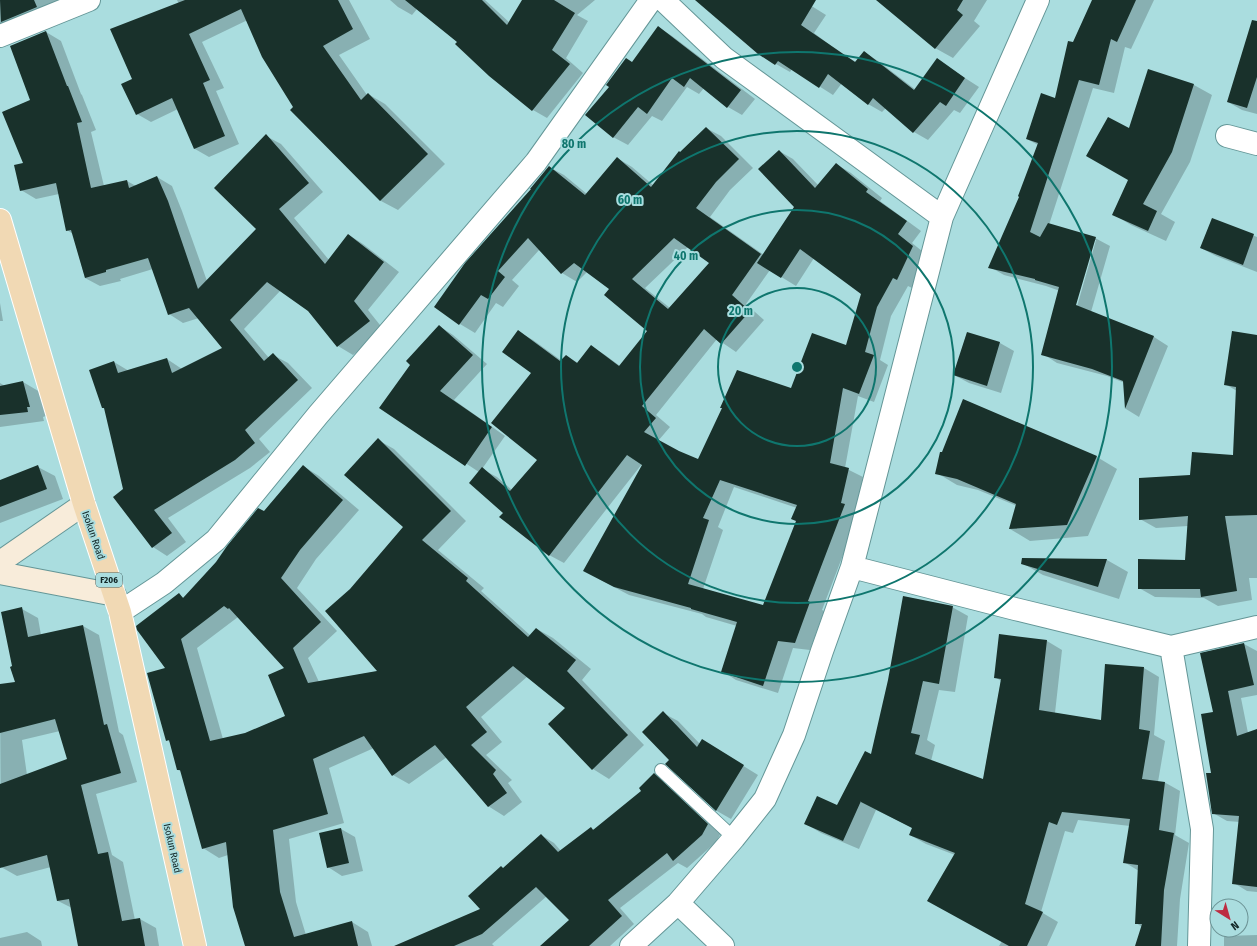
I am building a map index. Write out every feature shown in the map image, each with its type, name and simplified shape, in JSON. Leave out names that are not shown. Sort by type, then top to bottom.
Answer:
[{"type":"main road","name":"Isokun Road","points":[[0,220],[84,504],[117,604],[195,946]]},
{"type":"street","points":[[0,36],[89,0]]},
{"type":"street","points":[[0,572],[117,604],[164,583],[216,540],[318,415],[536,162],[650,0]]},
{"type":"street","points":[[663,0],[724,58],[942,217]]},
{"type":"street","points":[[631,946],[678,903],[734,838],[765,799],[794,735],[852,567],[942,217],[1038,0]]},
{"type":"street","points":[[1227,136],[1257,144]]},
{"type":"street","points":[[0,562],[84,504]]},
{"type":"street","points":[[852,567],[1170,647],[1257,626]]},
{"type":"street","points":[[1170,647],[1202,829],[1199,946]]},
{"type":"street","points":[[678,903],[723,946]]},
{"type":"lane","points":[[661,770],[734,838]]},
{"type":"building","points":[[0,0],[34,0],[37,7],[1,22]]},
{"type":"building","points":[[185,0],[338,0],[353,29],[323,46],[361,100],[368,93],[428,154],[380,201],[290,110],[293,107],[262,57],[241,9],[189,34],[210,80],[203,83],[225,136],[194,149],[172,98],[136,115],[121,84],[132,79],[110,29]]},
{"type":"building","points":[[405,0],[482,0],[507,25],[522,0],[554,0],[575,13],[552,50],[570,64],[532,111],[489,76],[455,44],[457,42]]},
{"type":"building","points":[[695,0],[816,0],[801,25],[855,62],[864,51],[914,90],[937,58],[965,78],[946,106],[940,102],[913,133],[873,98],[868,105],[828,74],[819,88],[778,61],[775,65],[758,54]]},
{"type":"building","points":[[876,0],[963,0],[957,10],[963,15],[935,49]]},
{"type":"building","points":[[1092,0],[1136,0],[1117,42],[1111,39],[1099,85],[1079,80],[1030,232],[1040,237],[1048,223],[1096,237],[1076,305],[1154,336],[1125,409],[1123,381],[1092,369],[1041,355],[1059,287],[1035,279],[988,268],[1019,197],[1018,196],[1038,143],[1026,139],[1041,93],[1055,98],[1068,41],[1073,42]]},
{"type":"building","points":[[1252,20],[1257,21],[1257,77],[1247,108],[1227,102]]},
{"type":"building","points":[[658,26],[741,90],[727,108],[690,78],[684,87],[672,78],[647,114],[638,107],[613,138],[585,115],[609,87],[606,85],[626,58],[632,62]]},
{"type":"building","points":[[46,31],[82,122],[77,123],[91,188],[127,180],[129,188],[157,176],[168,201],[198,289],[256,229],[214,188],[266,134],[309,183],[279,209],[325,264],[348,234],[384,262],[354,301],[370,321],[337,347],[308,311],[267,282],[230,320],[264,361],[273,353],[298,380],[245,430],[255,443],[235,460],[154,510],[172,533],[152,548],[113,497],[123,489],[104,408],[102,408],[89,370],[114,361],[118,373],[167,358],[172,373],[222,348],[189,308],[168,315],[148,258],[106,270],[106,272],[85,278],[71,230],[66,231],[56,183],[20,191],[14,165],[23,163],[2,112],[30,100],[10,46]]},
{"type":"building","points":[[1148,69],[1194,84],[1172,152],[1143,204],[1157,211],[1148,231],[1112,215],[1128,180],[1086,156],[1108,117],[1129,128]]},
{"type":"building","points":[[706,127],[739,159],[716,182],[696,208],[761,254],[732,295],[750,311],[721,344],[704,329],[642,406],[656,418],[644,432],[679,451],[698,459],[722,408],[720,408],[737,370],[791,388],[812,333],[846,345],[861,294],[800,249],[781,278],[757,263],[794,207],[758,169],[779,150],[815,188],[836,163],[868,189],[866,192],[907,221],[898,234],[913,246],[897,280],[893,278],[877,307],[865,352],[874,355],[859,394],[843,388],[830,463],[849,468],[841,503],[845,504],[808,601],[810,602],[795,643],[778,641],[763,686],[721,672],[737,622],[614,587],[583,571],[642,465],[627,455],[549,556],[499,517],[503,513],[469,483],[482,467],[510,491],[537,460],[491,423],[531,373],[502,352],[518,330],[560,361],[566,355],[577,363],[591,345],[619,366],[647,331],[604,295],[609,289],[574,263],[561,274],[528,238],[498,271],[505,277],[488,299],[481,295],[459,325],[434,307],[465,263],[531,189],[549,166],[585,195],[617,157],[651,187],[679,151],[680,152]],"holes":[[[674,238],[709,263],[668,309],[632,279]],[[720,480],[797,505],[791,519],[796,521],[763,605],[688,584],[709,520],[703,518]]]},
{"type":"building","points":[[1212,218],[1254,234],[1243,265],[1200,248]]},
{"type":"building","points":[[439,325],[473,355],[440,391],[492,427],[465,466],[379,408],[410,365],[406,361]]},
{"type":"building","points":[[1232,331],[1257,335],[1257,515],[1225,516],[1237,591],[1201,597],[1200,589],[1138,589],[1138,559],[1185,560],[1188,516],[1139,520],[1139,478],[1190,475],[1192,452],[1233,455],[1236,387],[1224,385]]},
{"type":"building","points":[[967,332],[1000,342],[987,386],[953,375]]},
{"type":"building","points":[[23,381],[30,407],[27,407],[28,412],[0,415],[0,386]]},
{"type":"building","points":[[963,399],[1097,456],[1067,525],[1009,529],[1016,504],[957,479],[935,474],[940,452],[942,452]]},
{"type":"building","points":[[378,438],[451,511],[422,540],[468,578],[466,581],[528,637],[536,628],[576,660],[567,671],[628,735],[592,770],[548,724],[565,708],[513,666],[466,707],[487,732],[471,745],[496,770],[493,774],[507,793],[488,807],[435,745],[392,776],[364,736],[313,759],[328,814],[273,830],[280,892],[294,937],[352,921],[358,946],[245,946],[233,907],[226,842],[202,849],[180,770],[177,770],[169,740],[166,741],[147,673],[165,668],[137,630],[136,626],[179,593],[183,598],[216,562],[258,508],[264,511],[303,465],[343,500],[300,550],[281,578],[321,622],[293,648],[308,683],[377,671],[325,611],[350,589],[403,527],[344,475]],"holes":[[[224,606],[228,609],[229,608],[284,668],[268,675],[285,716],[245,733],[210,741],[181,639]]]},
{"type":"building","points":[[38,465],[47,489],[0,507],[0,480]]},
{"type":"building","points":[[1022,558],[1107,559],[1098,587],[1021,564]]},
{"type":"building","points":[[903,596],[953,606],[939,684],[923,681],[911,733],[920,735],[915,754],[983,779],[1001,679],[994,678],[999,634],[1047,640],[1039,710],[1101,720],[1105,664],[1144,667],[1139,729],[1150,731],[1142,779],[1165,782],[1159,830],[1174,833],[1164,890],[1161,946],[1135,946],[1142,924],[1135,924],[1138,865],[1123,863],[1130,819],[1062,812],[1057,825],[1049,822],[1025,904],[1043,912],[1027,946],[1009,946],[927,901],[955,853],[909,835],[912,828],[861,801],[843,841],[804,824],[817,796],[837,805],[865,751],[871,754],[888,680]]},
{"type":"building","points":[[22,607],[28,637],[83,625],[104,725],[107,724],[121,773],[81,785],[98,854],[108,852],[122,921],[140,918],[145,946],[78,946],[69,899],[57,901],[47,855],[0,868],[0,784],[67,759],[55,719],[0,733],[0,684],[15,682],[10,667],[12,666],[1,612]]},
{"type":"building","points":[[1244,643],[1254,685],[1228,691],[1237,736],[1257,729],[1257,887],[1232,884],[1239,816],[1212,814],[1206,773],[1211,773],[1201,714],[1213,712],[1200,653]]},
{"type":"building","points":[[663,711],[697,747],[702,739],[744,765],[716,811],[665,764],[669,760],[642,732]]},
{"type":"building","points":[[654,773],[708,824],[702,835],[673,861],[667,853],[608,900],[622,916],[589,946],[540,946],[569,920],[536,887],[482,934],[454,946],[394,946],[480,909],[468,896],[501,866],[503,868],[541,834],[558,852],[591,827],[593,830],[641,791],[639,788]]},
{"type":"building","points":[[341,828],[349,863],[327,868],[319,833]]}]
